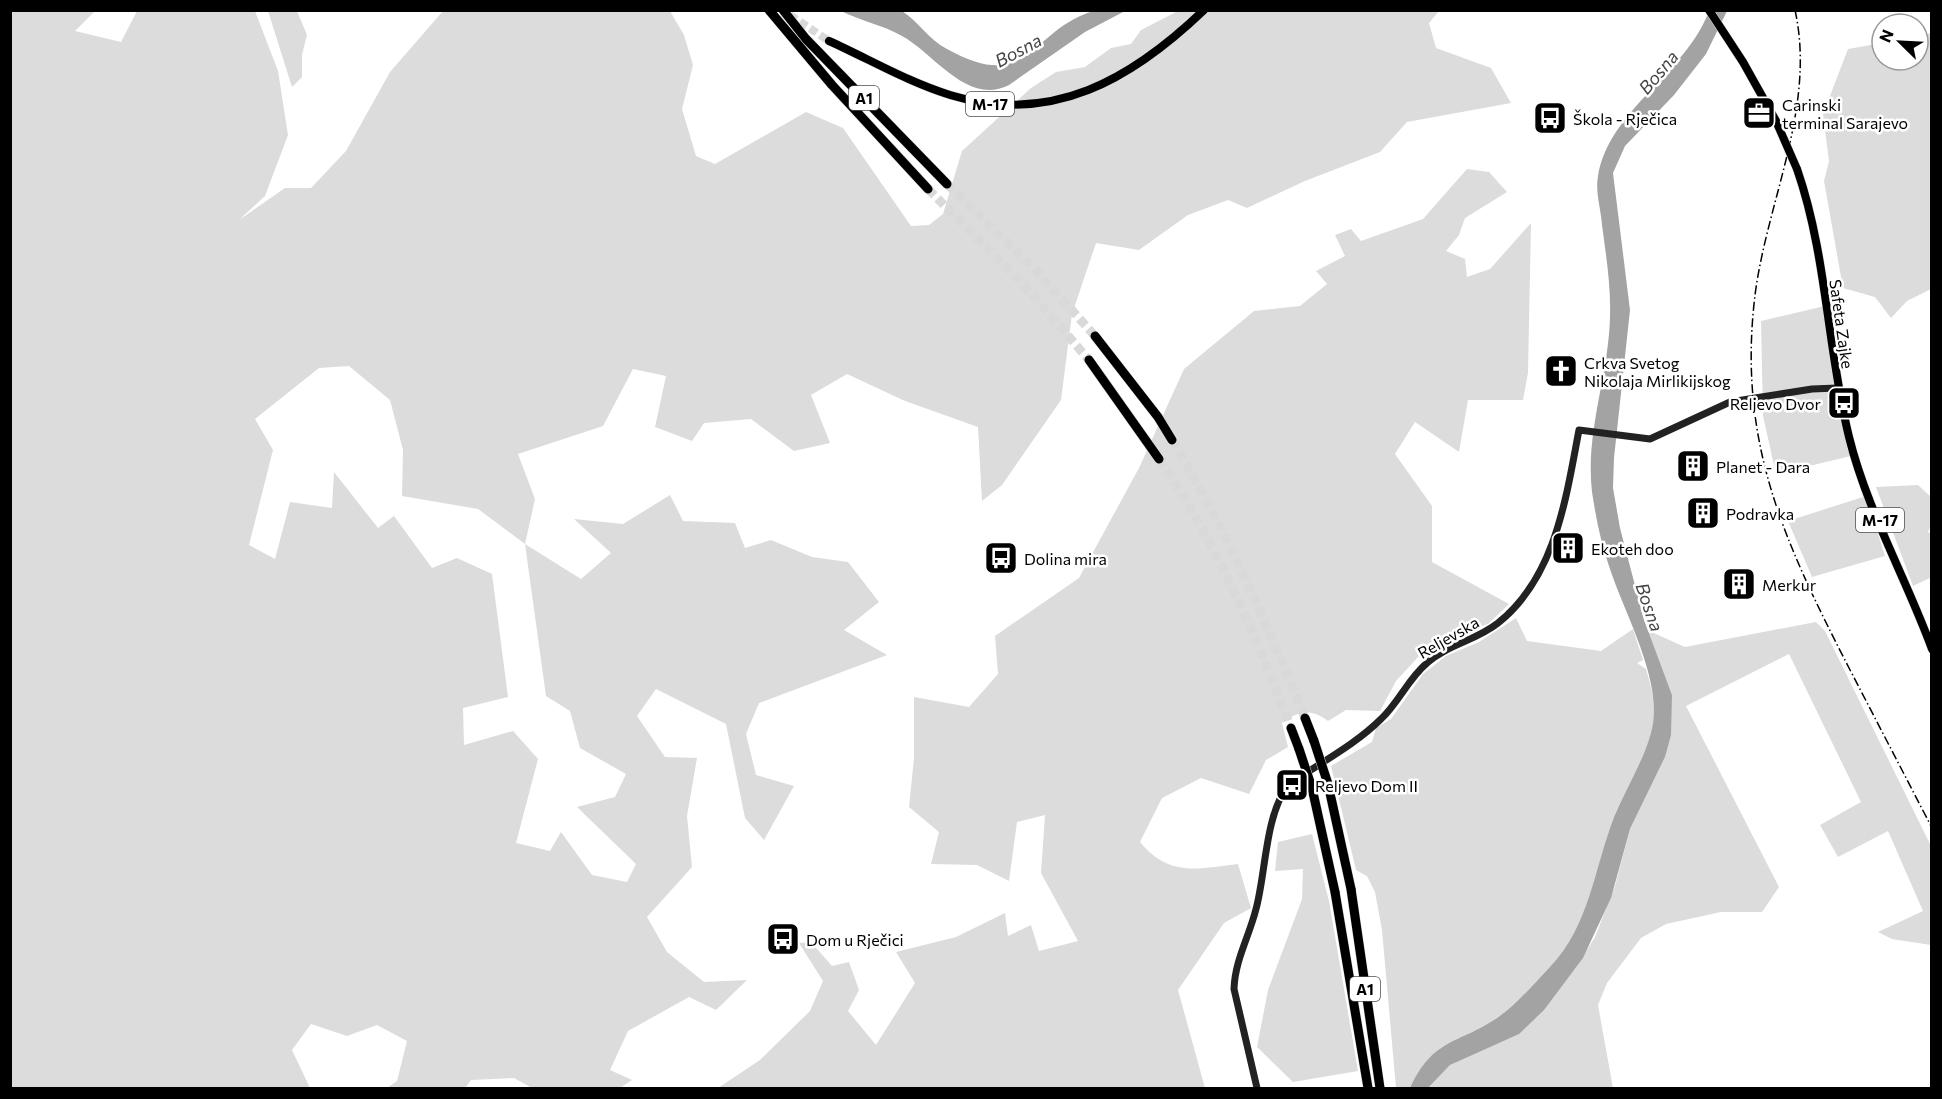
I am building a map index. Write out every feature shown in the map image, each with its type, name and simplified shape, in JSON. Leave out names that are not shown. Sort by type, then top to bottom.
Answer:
[{"type":"highway","name":"A1","points":[[769,10],[832,85],[928,189]]},
{"type":"highway","name":"A1","points":[[783,10],[806,39],[947,184]]},
{"type":"highway","points":[[1095,336],[1158,417],[1172,440]]},
{"type":"highway","points":[[1089,360],[1159,459]]},
{"type":"highway","name":"A1","points":[[1305,718],[1328,784],[1351,889],[1380,1089]]},
{"type":"highway","name":"A1","points":[[1291,728],[1312,788],[1335,892],[1368,1089]]},
{"type":"main road","name":"M-17","points":[[829,41],[948,94],[982,103],[1040,103],[1080,94],[1116,79],[1152,56],[1204,10]]},
{"type":"main road","name":"Safeta Zajke","points":[[1710,10],[1776,121],[1809,203],[1838,388],[1850,440],[1865,484],[1932,649]]},
{"type":"main road","name":"Reljevska","points":[[1257,1089],[1234,989],[1235,974],[1256,910],[1276,810],[1283,791],[1288,785],[1380,720],[1409,681],[1432,658],[1492,627],[1518,603],[1543,564],[1554,541],[1567,493],[1579,430],[1650,439],[1723,405],[1745,399],[1838,388]]},
{"type":"shaded area","points":[[1104,9],[1125,11],[1085,32],[1009,85],[994,90],[979,89],[965,83],[902,36],[841,11],[902,11],[947,49],[974,61],[996,65],[1013,62],[1027,55],[1072,20],[1093,11]]},
{"type":"shaded area","points":[[10,11],[95,11],[75,31],[121,42],[137,11],[255,11],[278,71],[288,135],[265,196],[239,220],[285,188],[311,188],[346,151],[390,72],[443,11],[670,11],[684,35],[693,65],[682,109],[696,156],[715,164],[806,112],[843,128],[911,226],[929,225],[943,214],[962,151],[1031,88],[1056,72],[1085,67],[1111,48],[1131,44],[1141,30],[1178,11],[1439,11],[1429,23],[1436,48],[1491,68],[1511,103],[1407,122],[1380,152],[1305,181],[1247,208],[1228,200],[1188,215],[1139,250],[1096,243],[1072,314],[1061,400],[1002,485],[982,501],[978,427],[905,401],[847,374],[811,395],[830,443],[794,451],[751,419],[704,423],[692,441],[655,427],[666,376],[633,369],[603,426],[518,454],[535,499],[525,544],[581,579],[611,553],[574,519],[623,524],[670,495],[683,521],[735,523],[745,548],[771,540],[812,557],[848,562],[879,602],[844,630],[887,655],[759,703],[746,734],[756,775],[794,786],[764,840],[745,818],[726,724],[656,689],[637,716],[665,757],[697,758],[687,816],[692,867],[647,917],[667,952],[704,982],[747,980],[716,1010],[689,997],[628,1031],[610,1070],[632,1080],[620,1088],[532,1088],[514,1078],[471,1080],[465,1088],[387,1088],[397,1081],[407,1041],[377,1025],[347,1036],[311,1024],[292,1050],[310,1088],[11,1088]],"holes":[[[349,366],[390,400],[403,450],[402,496],[478,509],[525,544],[546,696],[570,711],[580,748],[626,774],[615,797],[577,807],[636,864],[627,882],[592,875],[561,832],[550,851],[516,843],[538,759],[513,731],[464,745],[463,708],[508,697],[492,574],[457,558],[432,568],[394,516],[378,528],[334,472],[332,508],[290,502],[275,559],[249,545],[273,450],[255,419],[319,368]]]},
{"type":"shaded area","points":[[268,11],[297,11],[307,35],[302,55],[302,77],[292,87]]},
{"type":"shaded area","points":[[1709,11],[1727,11],[1706,54],[1674,95],[1625,146],[1613,173],[1630,310],[1614,458],[1613,488],[1620,528],[1644,620],[1672,695],[1671,735],[1665,757],[1630,829],[1611,898],[1583,958],[1544,1010],[1519,1034],[1450,1065],[1428,1088],[1410,1088],[1419,1072],[1437,1051],[1497,1018],[1531,987],[1563,951],[1583,915],[1614,817],[1644,754],[1651,733],[1654,714],[1653,693],[1648,672],[1607,560],[1592,492],[1594,426],[1606,360],[1610,316],[1609,282],[1597,182],[1605,153],[1617,131],[1632,111],[1684,54]]},
{"type":"shaded area","points":[[1930,33],[1931,289],[1907,301],[1891,318],[1875,297],[1843,288],[1824,181],[1829,161],[1823,114],[1848,49],[1870,45],[1870,72],[1930,72]]},
{"type":"shaded area","points":[[1467,169],[1489,172],[1507,192],[1465,218],[1459,235],[1446,251],[1465,259],[1467,277],[1490,269],[1531,223],[1528,373],[1523,400],[1468,400],[1459,452],[1415,422],[1395,454],[1432,506],[1432,562],[1509,604],[1488,624],[1452,636],[1420,655],[1396,681],[1380,711],[1346,710],[1328,721],[1316,714],[1305,713],[1282,723],[1288,747],[1266,760],[1249,794],[1201,778],[1162,798],[1140,842],[1162,861],[1173,866],[1209,868],[1238,864],[1251,908],[1224,923],[1178,990],[1205,1088],[718,1088],[760,1060],[810,1011],[823,981],[799,943],[811,942],[832,966],[849,962],[859,990],[848,1011],[876,1045],[915,983],[896,952],[956,937],[1005,913],[1008,936],[1031,925],[1039,951],[1078,941],[1041,873],[1045,815],[1017,822],[1009,881],[977,865],[931,864],[939,832],[909,807],[914,758],[914,697],[969,707],[998,674],[995,636],[1079,578],[1139,468],[1184,369],[1254,311],[1300,306],[1327,284],[1316,271],[1345,256],[1335,235],[1351,229],[1361,241],[1423,219]]},
{"type":"shaded area","points":[[1825,306],[1855,455],[1776,474],[1763,416],[1761,321]]},
{"type":"shaded area","points":[[1918,485],[1931,497],[1931,525],[1928,532],[1931,534],[1932,577],[1913,586],[1876,487]]},
{"type":"shaded area","points":[[1866,496],[1885,556],[1812,577],[1788,521]]},
{"type":"shaded area","points":[[1516,618],[1527,641],[1601,651],[1633,629],[1643,660],[1637,663],[1646,669],[1652,692],[1654,716],[1652,732],[1613,819],[1587,908],[1568,946],[1544,976],[1507,1010],[1493,1021],[1454,1041],[1430,1057],[1410,1088],[1396,1088],[1382,930],[1375,892],[1367,876],[1356,870],[1331,766],[1372,742],[1376,728],[1391,719],[1423,674],[1446,656],[1479,642]]},
{"type":"shaded area","points":[[1816,622],[1825,631],[1931,846],[1931,945],[1892,939],[1878,932],[1923,911],[1888,831],[1838,857],[1820,825],[1861,802],[1789,654],[1686,706],[1779,887],[1762,912],[1721,912],[1666,924],[1641,938],[1607,983],[1598,1005],[1613,1088],[1428,1088],[1450,1065],[1480,1050],[1575,969],[1595,937],[1615,886],[1630,829],[1665,757],[1672,695],[1647,630],[1685,647]]},
{"type":"shaded area","points":[[1312,834],[1329,901],[1358,1071],[1293,1082],[1257,1047],[1268,990],[1302,899],[1303,869],[1275,871],[1278,842]]},
{"type":"tunnel","points":[[790,15],[829,41]]},
{"type":"tunnel","points":[[947,184],[1034,268],[1095,336]]},
{"type":"tunnel","points":[[928,189],[1023,284],[1089,360]]},
{"type":"tunnel","points":[[1172,440],[1210,507],[1244,576],[1305,718]]},
{"type":"tunnel","points":[[1159,459],[1199,523],[1233,589],[1291,728]]},
{"type":"railway","points":[[1795,10],[1800,47],[1799,84],[1794,121],[1760,267],[1754,304],[1751,355],[1754,403],[1761,449],[1772,493],[1805,578],[1932,828]]},
{"type":"place","name":"Carinski terminal Sarajevo","points":[[1759,113]]},
{"type":"place","name":"Škola - Rječica","points":[[1550,118]]},
{"type":"place","name":"Crkva Svetog Nikolaja Mirlikijskog","points":[[1561,371]]},
{"type":"place","name":"Reljevo Dvor","points":[[1844,403]]},
{"type":"place","name":"Planet - Dara","points":[[1693,466]]},
{"type":"place","name":"Podravka","points":[[1703,513]]},
{"type":"place","name":"Ekoteh doo","points":[[1568,548]]},
{"type":"place","name":"Dolina mira","points":[[1001,558]]},
{"type":"place","name":"Merkur","points":[[1739,584]]},
{"type":"place","name":"Reljevo Dom II","points":[[1292,785]]},
{"type":"place","name":"Dom u Rječici","points":[[783,939]]},
{"type":"water label","name":"Bosna","points":[[1018,50]]},
{"type":"water label","name":"Bosna","points":[[1658,72]]},
{"type":"water label","name":"Bosna","points":[[1650,607]]}]
